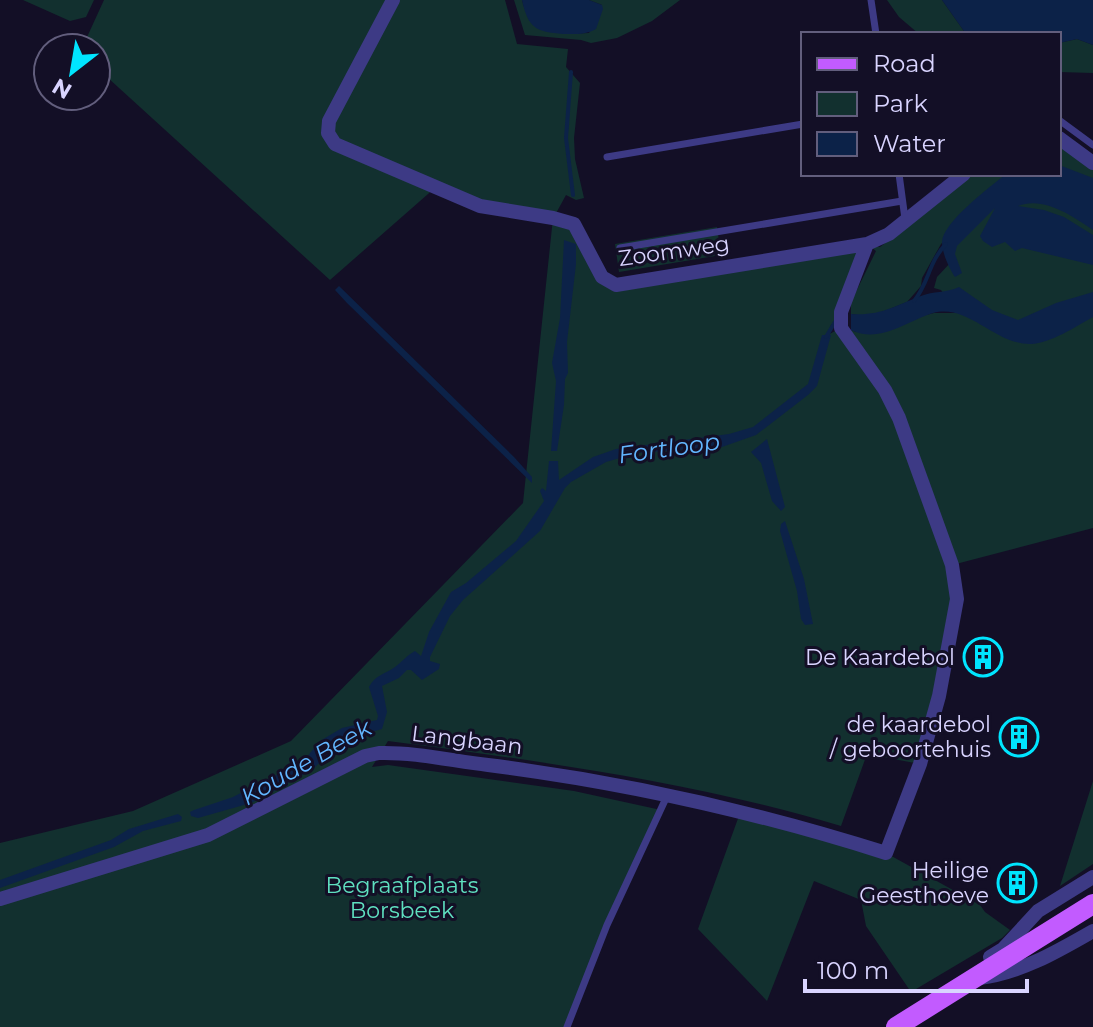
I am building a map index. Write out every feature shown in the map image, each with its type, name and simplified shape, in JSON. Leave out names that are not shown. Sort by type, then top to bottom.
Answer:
[{"type":"main road","points":[[896,1027],[1093,904]]},
{"type":"street","name":"Zoomweg","points":[[393,0],[329,121],[328,133],[335,144],[480,206],[574,224],[602,277],[616,285],[867,244],[889,234],[961,176]]},
{"type":"street","points":[[1061,139],[1093,163]]},
{"type":"street","name":"Langbaan","points":[[0,899],[208,835],[372,754],[388,752],[535,771],[667,796],[886,853],[920,764],[939,696],[955,619],[955,576],[899,418],[841,321],[867,244]]},
{"type":"street","points":[[972,980],[990,957],[1003,949],[1038,911],[1093,877]]},
{"type":"street","points":[[972,980],[997,976],[1047,958],[1093,931]]},
{"type":"lane","points":[[871,0],[876,32]]},
{"type":"lane","points":[[1061,121],[1093,145]]},
{"type":"lane","points":[[607,157],[801,124]]},
{"type":"lane","points":[[899,176],[905,221]]},
{"type":"lane","points":[[620,248],[902,201]]},
{"type":"lane","points":[[567,1027],[607,925],[667,796]]},
{"type":"green space","points":[[23,0],[94,0],[86,17],[70,21]]},
{"type":"green space","name":"Begraafplaats Borsbeek","points":[[104,0],[505,0],[517,44],[568,49],[566,67],[580,83],[574,138],[575,159],[584,198],[576,200],[566,195],[554,217],[574,224],[616,285],[867,244],[880,247],[970,176],[1061,176],[1061,145],[1093,169],[1093,528],[952,565],[955,576],[920,764],[867,754],[841,826],[673,785],[388,741],[372,767],[388,765],[574,791],[661,810],[607,925],[567,1027],[0,1027],[0,843],[133,811],[291,741],[523,503],[553,218],[480,206],[436,187],[330,280],[112,82],[112,32],[89,32]],"holes":[[[983,200],[950,255],[952,261],[937,277],[934,288],[941,290],[957,313],[934,313],[856,332],[851,330],[845,336],[835,331],[826,336],[841,314],[867,244],[876,251],[851,302],[851,314],[870,317],[907,302],[921,286],[922,278],[941,244]]]},
{"type":"green space","points":[[514,0],[522,0],[531,19],[548,29],[589,33],[602,5],[589,0],[680,0],[652,21],[617,38],[591,43],[525,35]]},
{"type":"green space","points":[[887,0],[942,0],[965,32],[917,32],[899,17]]},
{"type":"green space","points":[[1077,39],[1093,45],[1093,73],[1061,72],[1061,43]]},
{"type":"green space","points":[[717,227],[721,255],[619,272],[615,244]]},
{"type":"green space","points":[[1093,781],[1093,864],[1060,886]]},
{"type":"green space","points":[[740,813],[886,853],[980,905],[1010,930],[1002,938],[911,992],[866,926],[861,900],[814,881],[767,1001],[698,929]]},
{"type":"water","points":[[522,0],[589,0],[602,5],[603,9],[596,29],[592,31],[554,33],[540,30],[530,23]]},
{"type":"water","points":[[942,0],[1093,0],[1093,45],[1077,39],[1061,43],[1061,32],[965,32]]},
{"type":"water","points":[[1061,166],[1093,178],[1093,230],[1048,206],[1018,206],[1064,217],[1093,235],[1093,265],[1022,248],[1015,251],[1005,242],[992,247],[980,236],[995,208],[957,246],[955,254],[962,273],[955,277],[943,251],[944,234],[958,215],[1004,176],[1061,176]]},
{"type":"water","points":[[564,240],[576,244],[576,264],[564,405],[557,451],[551,451],[556,381],[552,363],[560,318]]},
{"type":"water","points":[[339,286],[514,457],[532,477],[532,483],[347,303],[335,290]]},
{"type":"water","points":[[959,287],[992,310],[1018,320],[1056,303],[1093,292],[1093,317],[1055,338],[1031,344],[1018,343],[970,319],[946,312],[933,313],[883,333],[862,334],[851,330],[851,314],[879,312],[926,294]]},
{"type":"water","points":[[822,335],[831,335],[817,386],[756,435],[722,447],[637,453],[606,462],[571,482],[540,531],[463,600],[450,616],[430,657],[430,661],[440,664],[439,669],[422,680],[407,670],[399,678],[382,686],[387,712],[382,729],[343,740],[313,769],[251,803],[198,818],[191,816],[190,812],[194,810],[233,797],[296,765],[320,741],[342,728],[377,720],[369,687],[371,683],[409,654],[415,651],[421,656],[429,632],[451,592],[516,541],[544,501],[540,491],[542,488],[546,491],[549,461],[558,461],[559,480],[593,457],[616,449],[729,434],[753,427],[808,384]]},
{"type":"water","points":[[767,439],[785,507],[781,511],[772,501],[761,463],[751,452]]},
{"type":"water","points":[[785,521],[804,579],[813,624],[805,625],[801,619],[797,591],[780,531]]},
{"type":"water","points":[[178,814],[182,817],[181,821],[143,831],[114,847],[0,888],[0,880],[111,840],[129,829]]},
{"type":"waterway","name":"Koude Beek","points":[[571,72],[566,138],[573,195]]},
{"type":"waterway","name":"Fortloop","points":[[914,301],[946,244]]},
{"type":"waterway","name":"Fortloop","points":[[826,337],[835,322]]},
{"type":"place","name":"De Kaardebol","points":[[983,657]]},
{"type":"place","name":"de kaardebol / geboortehuis","points":[[1019,737]]},
{"type":"place","name":"Heilige Geesthoeve","points":[[1017,883]]}]
